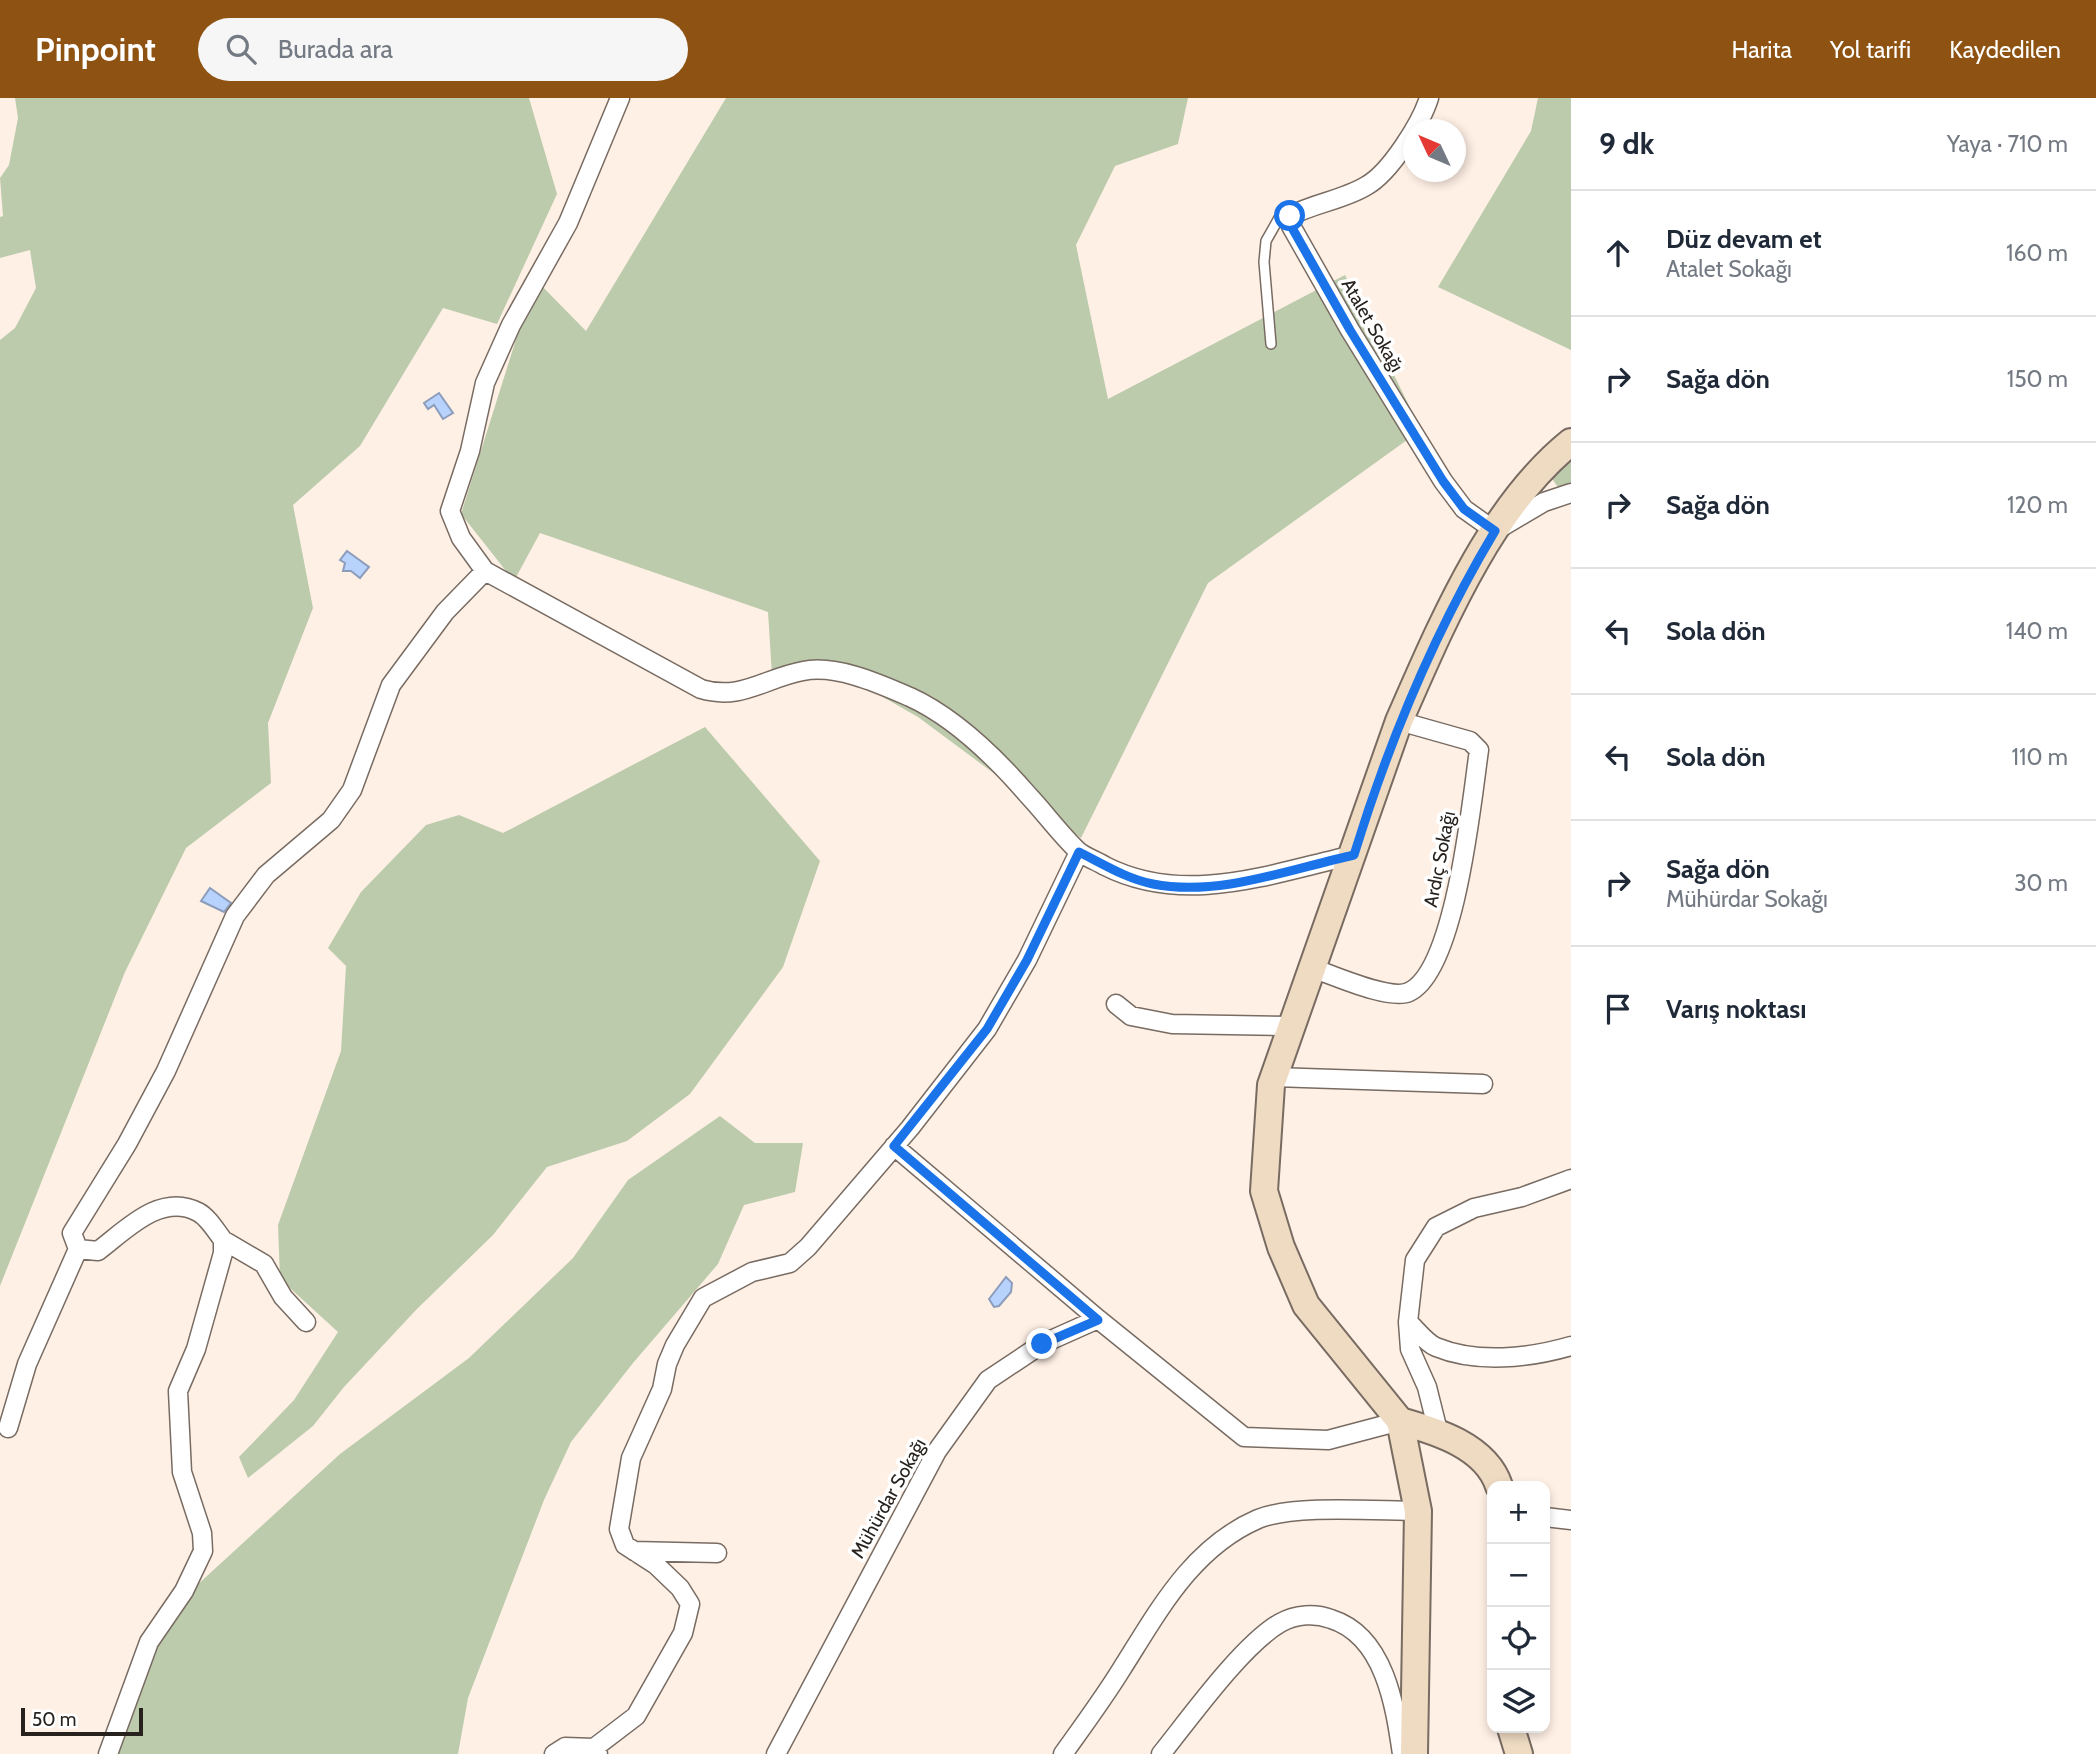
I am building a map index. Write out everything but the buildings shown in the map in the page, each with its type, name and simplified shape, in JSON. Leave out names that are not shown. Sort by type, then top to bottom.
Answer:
[{"type":"street","points":[[620,98],[568,223],[511,325],[485,383],[470,451],[450,511],[461,538],[485,571],[720,695],[738,692],[803,670],[821,669],[864,680],[912,698],[959,728],[1006,769],[1079,852],[1117,872],[1152,884],[1187,887],[1229,883],[1354,855]]},
{"type":"street","points":[[1290,216],[1368,186],[1386,169],[1407,139],[1429,98]]},
{"type":"street","name":"Atalet Sokağı","points":[[1290,216],[1291,226],[1350,330],[1443,481],[1464,509],[1495,531]]},
{"type":"street","points":[[1414,1754],[1418,1511],[1400,1421],[1306,1305],[1281,1247],[1264,1191],[1271,1085],[1399,721],[1437,639],[1495,531],[1533,476],[1571,442]]},
{"type":"street","points":[[1495,531],[1544,502],[1571,493]]},
{"type":"street","points":[[8,1428],[27,1364],[78,1249],[72,1233],[127,1144],[166,1071],[235,916],[266,876],[331,820],[352,790],[391,685],[445,611],[485,571]]},
{"type":"street","name":"Ardıç Sokağı","points":[[1312,968],[1392,995],[1410,992],[1424,977],[1435,957],[1457,899],[1479,750],[1470,741],[1399,721]]},
{"type":"street","points":[[554,1754],[565,1747],[596,1751],[635,1716],[684,1633],[690,1604],[680,1588],[656,1565],[625,1545],[619,1529],[631,1458],[662,1389],[667,1364],[675,1345],[703,1298],[752,1272],[790,1263],[828,1226],[894,1146],[987,1029],[1027,960],[1079,852]]},
{"type":"street","points":[[1116,1004],[1131,1016],[1172,1024],[1292,1026]]},
{"type":"street","points":[[1275,1077],[1483,1084]]},
{"type":"street","points":[[894,1146],[1098,1320],[1244,1437],[1328,1440],[1400,1421],[1438,1431],[1475,1454],[1497,1481]]},
{"type":"street","points":[[1438,1431],[1427,1387],[1410,1349],[1408,1322],[1415,1260],[1436,1227],[1474,1208],[1522,1197],[1571,1178]]},
{"type":"street","points":[[78,1249],[98,1251],[147,1212],[174,1208],[197,1212],[223,1240],[264,1265],[284,1297],[306,1322]]},
{"type":"street","points":[[108,1754],[149,1642],[184,1591],[203,1551],[202,1533],[182,1472],[178,1391],[196,1349],[223,1253],[223,1240]]},
{"type":"street","name":"Mühürdar Sokağı","points":[[776,1754],[937,1451],[988,1380],[1042,1344],[1098,1320]]},
{"type":"street","points":[[1408,1322],[1434,1347],[1488,1358],[1551,1352],[1571,1346]]},
{"type":"street","points":[[1063,1754],[1120,1672],[1164,1598],[1218,1542],[1260,1518],[1299,1512],[1418,1511]]},
{"type":"street","points":[[1550,1518],[1571,1520]]},
{"type":"street","points":[[634,1551],[717,1553]]},
{"type":"street","points":[[1161,1754],[1260,1637],[1282,1622],[1315,1613],[1339,1621],[1364,1639],[1379,1662],[1396,1715],[1402,1754]]},
{"type":"street","points":[[1513,1733],[1519,1754]]},
{"type":"lane","points":[[1272,344],[1264,262],[1266,240],[1279,218],[1290,216]]},
{"type":"green space","points":[[15,98],[529,98],[557,194],[497,324],[443,308],[360,446],[293,505],[313,608],[268,723],[271,783],[186,848],[125,972],[0,1286],[0,340],[15,328],[36,288],[30,250],[0,258],[0,217],[3,216],[0,178],[9,165],[18,118]]},
{"type":"green space","points":[[726,98],[1188,98],[1178,144],[1115,166],[1076,245],[1108,399],[1345,275],[1421,430],[1208,583],[1081,838],[918,717],[830,667],[772,675],[768,612],[540,533],[514,581],[461,514],[535,279],[586,331]]},
{"type":"green space","points":[[1538,98],[1571,98],[1571,350],[1438,287],[1531,131]]},
{"type":"green space","points":[[1571,445],[1571,488],[1559,489],[1551,477]]},
{"type":"green space","points":[[705,727],[820,861],[783,967],[690,1094],[627,1141],[547,1167],[493,1235],[416,1310],[344,1387],[313,1426],[248,1478],[239,1457],[294,1400],[338,1332],[280,1279],[278,1225],[341,1051],[346,966],[328,948],[361,892],[426,825],[459,815],[503,833]]},
{"type":"green space","points":[[720,1116],[755,1143],[803,1143],[795,1192],[744,1205],[718,1264],[633,1363],[571,1442],[544,1500],[468,1698],[458,1754],[104,1754],[159,1620],[340,1454],[469,1358],[573,1258],[628,1180]]},
{"type":"water","points":[[439,393],[453,413],[443,419],[434,405],[428,409],[424,403]]},
{"type":"water","points":[[347,551],[369,567],[360,578],[351,571],[343,571],[345,563],[340,560]]},
{"type":"water","points":[[210,888],[231,903],[224,912],[201,901]]},
{"type":"water","points":[[1006,1277],[1012,1283],[1011,1292],[999,1306],[994,1307],[989,1299]]},
{"type":"route","points":[[1042,1344],[1098,1320],[894,1146],[987,1029],[1027,960],[1079,852],[1117,872],[1152,884],[1187,887],[1229,883],[1354,855],[1399,721],[1415,684],[1464,585],[1495,531],[1464,509],[1443,481],[1350,330],[1291,226],[1290,216]]}]
